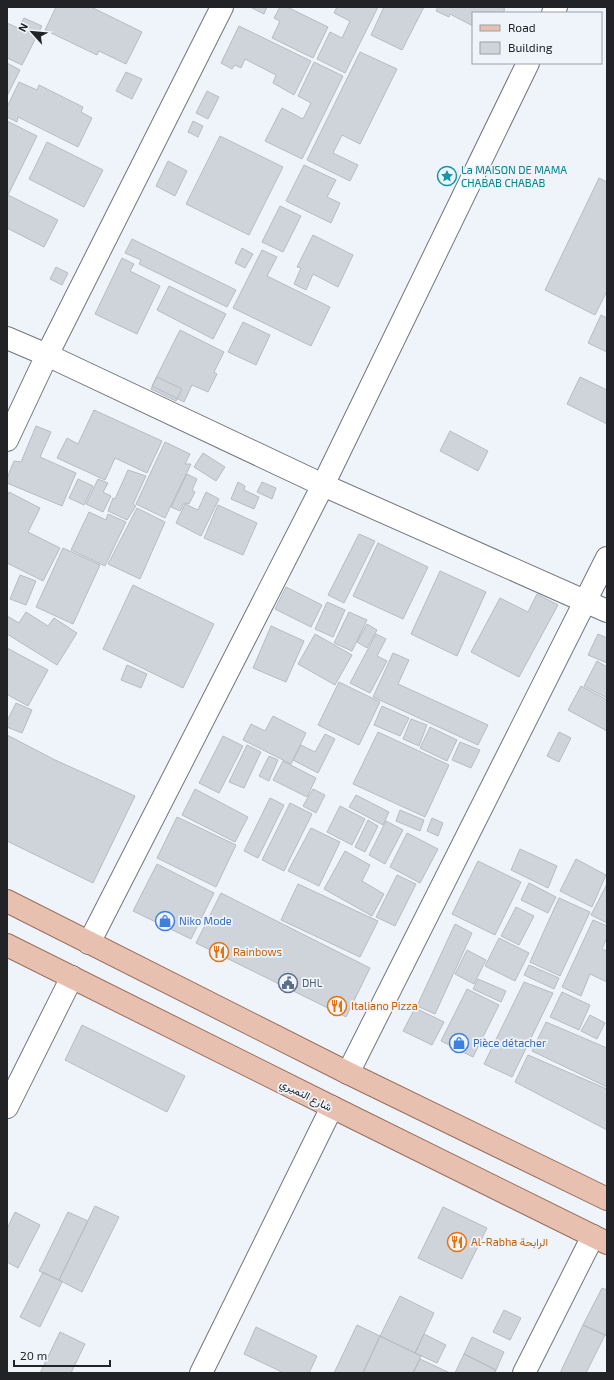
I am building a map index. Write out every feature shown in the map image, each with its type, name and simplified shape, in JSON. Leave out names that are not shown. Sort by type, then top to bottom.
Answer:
[{"type":"main road","points":[[7,902],[348,1073],[606,1195]]},
{"type":"main road","name":"شارع النميري","points":[[7,945],[600,1239]]},
{"type":"street","points":[[7,440],[47,355],[222,7]]},
{"type":"street","points":[[89,943],[323,485],[528,64]]},
{"type":"street","points":[[7,338],[47,355],[323,485],[607,611]]},
{"type":"street","points":[[348,1073],[607,558]]},
{"type":"street","points":[[7,1107],[72,977]]},
{"type":"street","points":[[201,1373],[332,1107]]},
{"type":"street","points":[[524,1373],[600,1239]]},
{"type":"building","points":[[56,7],[91,7],[142,32],[126,64],[99,51],[97,55],[45,30]]},
{"type":"building","points":[[250,7],[267,7],[264,14]]},
{"type":"building","points":[[280,7],[287,7],[328,27],[313,58],[272,38],[280,21],[274,18]]},
{"type":"building","points":[[337,7],[378,7],[345,73],[317,59],[330,32],[342,38],[350,21],[334,13]]},
{"type":"building","points":[[384,7],[424,7],[402,50],[371,35]]},
{"type":"building","points":[[438,7],[501,7],[505,9],[504,12],[472,12],[472,25],[450,14],[449,17],[436,11]]},
{"type":"building","points":[[24,18],[42,26],[22,65],[7,58],[7,23],[18,28]]},
{"type":"building","points":[[239,26],[311,61],[294,95],[273,83],[276,75],[245,59],[241,68],[235,65],[232,69],[221,63]]},
{"type":"building","points":[[360,52],[397,69],[360,144],[342,135],[333,153],[358,165],[350,181],[307,160]]},
{"type":"building","points":[[314,62],[343,76],[302,159],[265,141],[282,108],[303,119],[311,103],[298,96]]},
{"type":"building","points":[[7,63],[20,70],[7,96]]},
{"type":"building","points":[[126,72],[142,79],[132,99],[116,91]]},
{"type":"building","points":[[19,82],[37,90],[39,85],[83,107],[81,112],[92,118],[78,147],[18,117],[17,122],[7,117],[7,107]]},
{"type":"building","points":[[207,91],[219,97],[208,119],[196,113]]},
{"type":"building","points":[[7,121],[37,136],[8,195],[58,220],[44,247],[7,228]]},
{"type":"building","points":[[193,121],[203,126],[198,137],[188,132]]},
{"type":"building","points":[[220,136],[283,167],[249,235],[186,204]]},
{"type":"building","points":[[47,142],[103,170],[84,207],[29,179]]},
{"type":"building","points":[[168,161],[187,171],[175,196],[156,186]]},
{"type":"building","points":[[304,165],[336,180],[327,197],[340,203],[331,223],[286,201]]},
{"type":"building","points":[[599,178],[607,182],[607,291],[595,315],[545,290]]},
{"type":"building","points":[[280,206],[301,216],[283,252],[262,242]]},
{"type":"building","points":[[313,235],[353,255],[338,287],[313,274],[306,290],[294,284],[301,268],[297,267]]},
{"type":"building","points":[[132,239],[236,290],[227,307],[139,264],[141,260],[125,253]]},
{"type":"building","points":[[242,248],[253,254],[245,268],[235,263]]},
{"type":"building","points":[[262,250],[277,257],[267,276],[330,307],[311,346],[233,308]]},
{"type":"building","points":[[122,258],[134,264],[130,271],[160,286],[137,334],[95,314]]},
{"type":"building","points":[[56,267],[68,273],[62,285],[50,279]]},
{"type":"building","points":[[169,286],[226,314],[213,339],[157,310]]},
{"type":"building","points":[[601,315],[607,318],[607,352],[588,343]]},
{"type":"building","points":[[243,322],[270,335],[256,365],[228,352]]},
{"type":"building","points":[[180,330],[224,352],[214,372],[217,374],[208,392],[192,385],[184,402],[152,386]]},
{"type":"building","points":[[157,377],[182,389],[176,401],[151,389]]},
{"type":"building","points":[[580,377],[607,390],[607,424],[567,404]]},
{"type":"building","points":[[94,410],[162,441],[147,473],[115,458],[105,480],[57,458],[67,438],[78,444]]},
{"type":"building","points":[[36,426],[51,432],[40,457],[76,473],[62,506],[7,483],[7,478],[14,461],[21,462]]},
{"type":"building","points":[[450,431],[488,451],[478,471],[440,451]]},
{"type":"building","points":[[165,442],[190,454],[185,464],[191,464],[165,518],[136,504]]},
{"type":"building","points":[[203,453],[225,467],[216,481],[194,467]]},
{"type":"building","points":[[128,470],[146,476],[133,504],[136,506],[127,520],[108,511],[113,498],[115,499]]},
{"type":"building","points":[[187,474],[197,479],[192,490],[195,492],[189,504],[184,503],[180,511],[171,507]]},
{"type":"building","points":[[78,479],[93,486],[84,505],[69,498]]},
{"type":"building","points":[[98,479],[108,483],[103,492],[111,496],[103,512],[86,504]]},
{"type":"building","points":[[238,482],[245,486],[244,490],[259,497],[254,509],[231,499]]},
{"type":"building","points":[[262,482],[276,488],[272,499],[257,492]]},
{"type":"building","points":[[9,492],[40,508],[28,532],[60,548],[43,581],[7,563],[7,496]]},
{"type":"building","points":[[206,492],[219,499],[201,536],[176,523],[185,504],[198,510]]},
{"type":"building","points":[[218,505],[257,523],[243,555],[204,538]]},
{"type":"building","points":[[137,508],[165,522],[140,579],[108,564]]},
{"type":"building","points":[[89,512],[106,520],[108,514],[126,522],[105,566],[71,550]]},
{"type":"building","points":[[359,534],[375,541],[344,603],[328,595]]},
{"type":"building","points":[[378,543],[428,567],[403,619],[353,596]]},
{"type":"building","points":[[63,548],[100,565],[73,624],[36,607]]},
{"type":"building","points":[[440,571],[486,592],[457,656],[411,634]]},
{"type":"building","points":[[20,575],[36,581],[26,605],[10,599]]},
{"type":"building","points":[[133,585],[214,624],[183,688],[103,649]]},
{"type":"building","points":[[286,587],[322,605],[311,627],[275,609]]},
{"type":"building","points":[[537,594],[558,605],[519,677],[471,652],[500,598],[528,612]]},
{"type":"building","points":[[327,602],[345,610],[333,637],[315,629]]},
{"type":"building","points":[[26,612],[48,626],[54,618],[77,633],[57,665],[7,634],[7,616],[19,623]]},
{"type":"building","points":[[349,612],[367,620],[352,651],[334,643]]},
{"type":"building","points":[[367,624],[377,630],[367,648],[357,642]]},
{"type":"building","points":[[271,626],[304,641],[286,682],[253,668]]},
{"type":"building","points":[[315,634],[352,655],[335,685],[298,664]]},
{"type":"building","points":[[376,634],[386,639],[377,656],[387,661],[370,693],[350,683]]},
{"type":"building","points":[[598,634],[607,638],[607,663],[588,655]]},
{"type":"building","points":[[7,648],[48,670],[28,706],[8,695],[7,696]]},
{"type":"building","points":[[393,653],[409,660],[398,684],[488,725],[478,745],[373,697]]},
{"type":"building","points":[[597,661],[607,667],[607,698],[584,686]]},
{"type":"building","points":[[127,665],[147,674],[141,688],[121,680]]},
{"type":"building","points":[[339,682],[380,702],[359,745],[318,725]]},
{"type":"building","points":[[581,686],[607,700],[607,731],[568,710]]},
{"type":"building","points":[[16,703],[32,710],[22,733],[7,727],[7,721]]},
{"type":"building","points":[[382,706],[409,718],[400,736],[374,725]]},
{"type":"building","points":[[273,716],[306,733],[291,764],[243,740],[251,724],[265,731]]},
{"type":"building","points":[[411,719],[427,725],[419,746],[403,739]]},
{"type":"building","points":[[430,727],[457,740],[447,761],[420,748]]},
{"type":"building","points":[[378,732],[449,765],[425,817],[353,784]]},
{"type":"building","points":[[559,732],[571,738],[559,762],[547,756]]},
{"type":"building","points":[[325,734],[335,739],[318,773],[293,760],[301,745],[315,752]]},
{"type":"building","points":[[7,735],[55,760],[135,796],[93,883],[7,841]]},
{"type":"building","points":[[223,736],[243,746],[219,793],[199,783]]},
{"type":"building","points":[[460,742],[480,750],[471,768],[452,760]]},
{"type":"building","points":[[247,745],[261,752],[244,788],[229,782]]},
{"type":"building","points":[[269,756],[278,760],[269,781],[259,776]]},
{"type":"building","points":[[283,761],[316,778],[307,797],[273,780]]},
{"type":"building","points":[[195,789],[248,817],[235,842],[182,815]]},
{"type":"building","points":[[313,789],[325,795],[316,813],[303,806]]},
{"type":"building","points":[[356,795],[389,812],[383,825],[349,807]]},
{"type":"building","points":[[270,798],[284,805],[258,858],[244,851]]},
{"type":"building","points":[[290,803],[312,814],[284,871],[262,860]]},
{"type":"building","points":[[340,806],[365,819],[352,845],[327,832]]},
{"type":"building","points":[[400,810],[424,820],[420,831],[396,821]]},
{"type":"building","points":[[177,817],[236,845],[216,887],[157,858]]},
{"type":"building","points":[[432,818],[443,823],[438,836],[427,831]]},
{"type":"building","points":[[368,820],[378,826],[365,852],[355,847]]},
{"type":"building","points":[[386,821],[403,830],[385,864],[369,855]]},
{"type":"building","points":[[311,828],[340,842],[319,886],[288,871]]},
{"type":"building","points":[[407,833],[438,849],[420,883],[390,867]]},
{"type":"building","points":[[520,849],[557,866],[548,888],[511,870]]},
{"type":"building","points":[[345,851],[370,865],[362,881],[384,894],[372,916],[324,889]]},
{"type":"building","points":[[576,859],[606,875],[592,907],[560,891]]},
{"type":"building","points":[[478,861],[521,882],[495,935],[452,914]]},
{"type":"building","points":[[157,864],[214,893],[191,939],[133,911]]},
{"type":"building","points":[[397,875],[416,884],[395,926],[376,917]]},
{"type":"building","points":[[529,883],[556,897],[548,913],[521,900]]},
{"type":"building","points":[[298,884],[378,921],[360,957],[281,920]]},
{"type":"building","points":[[607,884],[607,923],[591,915]]},
{"type":"building","points":[[221,893],[370,968],[346,1017],[196,943]]},
{"type":"building","points":[[559,898],[590,912],[560,976],[530,962]]},
{"type":"building","points":[[516,907],[534,916],[519,945],[501,936]]},
{"type":"building","points":[[593,920],[607,926],[607,937],[602,949],[607,951],[607,982],[590,974],[581,996],[562,987]]},
{"type":"building","points":[[455,924],[472,933],[435,1014],[417,1006]]},
{"type":"building","points":[[499,938],[529,953],[515,981],[485,966]]},
{"type":"building","points":[[467,950],[486,960],[474,984],[455,974]]},
{"type":"building","points":[[529,965],[559,978],[554,989],[524,975]]},
{"type":"building","points":[[478,979],[506,991],[501,1002],[473,989]]},
{"type":"building","points":[[524,982],[553,993],[512,1077],[484,1064]]},
{"type":"building","points":[[467,989],[499,1005],[473,1057],[441,1041]]},
{"type":"building","points":[[562,992],[590,1005],[579,1030],[550,1017]]},
{"type":"building","points":[[415,1008],[444,1022],[432,1045],[403,1031]]},
{"type":"building","points":[[590,1015],[605,1023],[597,1039],[581,1031]]},
{"type":"building","points":[[546,1022],[607,1048],[607,1087],[532,1051]]},
{"type":"building","points":[[82,1025],[185,1076],[167,1112],[65,1060]]},
{"type":"building","points":[[528,1055],[607,1089],[607,1130],[515,1082]]},
{"type":"building","points":[[95,1206],[119,1217],[82,1292],[59,1280]]},
{"type":"building","points":[[443,1207],[487,1228],[462,1279],[418,1258]]},
{"type":"building","points":[[15,1212],[40,1225],[18,1268],[7,1262],[7,1229]]},
{"type":"building","points":[[68,1212],[88,1221],[59,1280],[39,1271]]},
{"type":"building","points":[[43,1272],[62,1282],[40,1327],[20,1317]]},
{"type":"building","points":[[602,1288],[607,1290],[607,1336],[583,1325]]},
{"type":"building","points":[[400,1296],[434,1313],[415,1353],[380,1336]]},
{"type":"building","points":[[504,1310],[521,1318],[510,1340],[493,1332]]},
{"type":"building","points":[[357,1325],[380,1336],[363,1373],[334,1373]]},
{"type":"building","points":[[583,1325],[605,1335],[586,1373],[560,1373]]},
{"type":"building","points":[[256,1327],[317,1356],[309,1373],[284,1373],[244,1354]]},
{"type":"building","points":[[60,1332],[85,1344],[71,1373],[40,1373]]},
{"type":"building","points":[[424,1334],[446,1345],[437,1363],[415,1353]]},
{"type":"building","points":[[380,1336],[421,1356],[413,1373],[363,1373]]},
{"type":"building","points":[[472,1337],[504,1352],[496,1370],[464,1354]]},
{"type":"building","points":[[464,1354],[496,1370],[495,1373],[455,1373]]},
{"type":"building","points":[[420,1359],[450,1373],[413,1373]]},
{"type":"place","name":"La MAISON DE MAMA CHABAB CHABAB","points":[[447,176]]},
{"type":"place","name":"Niko Mode","points":[[165,921]]},
{"type":"place","name":"Rainbows","points":[[219,952]]},
{"type":"place","name":"DHL","points":[[288,983]]},
{"type":"place","name":"Italiano Pizza","points":[[337,1006]]},
{"type":"place","name":"Pièce détacher","points":[[459,1043]]},
{"type":"place","name":"Al-Rabha الرابحة","points":[[457,1242]]}]
